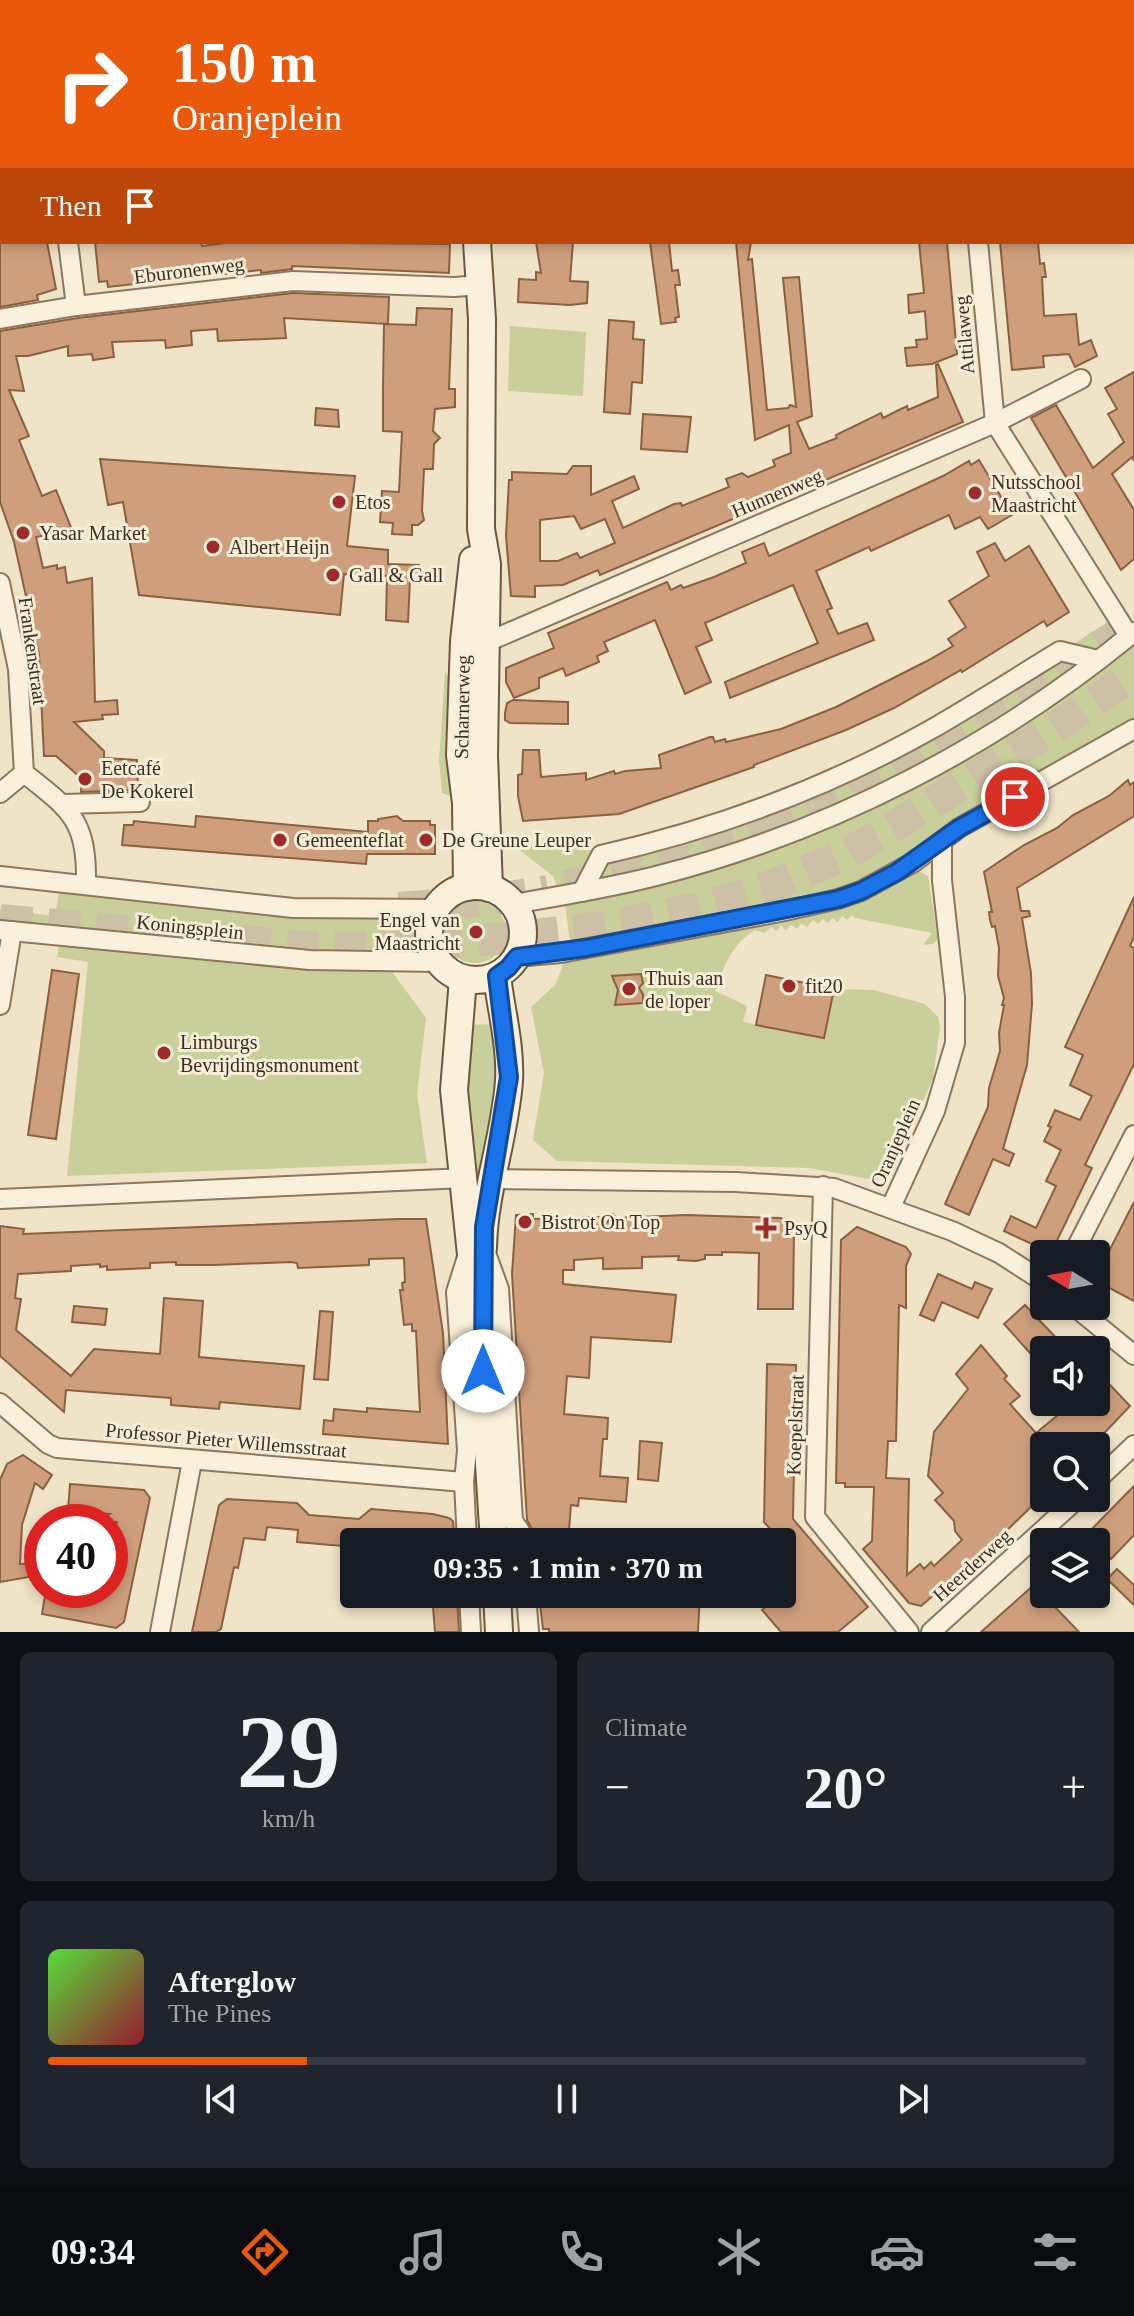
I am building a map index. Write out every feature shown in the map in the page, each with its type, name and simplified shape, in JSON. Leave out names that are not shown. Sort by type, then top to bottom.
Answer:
[{"type":"street","points":[[68,244],[76,306]]},
{"type":"street","name":"Scharnerweg","points":[[477,244],[481,285],[481,529],[487,564],[478,888]]},
{"type":"street","name":"Attilaweg","points":[[978,244],[995,423]]},
{"type":"street","name":"Eburonenweg","points":[[0,319],[76,306],[293,281],[454,287],[481,285]]},
{"type":"street","name":"Hunnenweg","points":[[487,642],[995,423],[1081,379]]},
{"type":"street","points":[[513,904],[582,892],[701,863],[854,807],[945,761],[1009,723],[1132,634],[995,423]]},
{"type":"street","name":"Scharnerweg","points":[[478,888],[460,755],[463,663],[472,566],[481,529]]},
{"type":"street","name":"Frankenstraat","points":[[0,583],[18,669],[24,773]]},
{"type":"street","points":[[582,892],[601,855],[686,834],[807,791],[931,729],[1060,651],[1098,660]]},
{"type":"street","points":[[517,957],[586,948],[838,899],[861,891],[897,872],[959,828],[1134,729]]},
{"type":"street","points":[[0,793],[24,773],[63,804],[77,822],[85,842],[86,884]]},
{"type":"street","points":[[63,804],[140,802]]},
{"type":"street","name":"Oranjeplein","points":[[491,1179],[823,1186],[891,1207],[935,1111],[955,1043],[955,997],[942,880],[942,841]]},
{"type":"street","name":"Koningsplein","points":[[9,877],[293,908],[435,909]]},
{"type":"street","points":[[478,888],[502,894],[513,904],[522,926],[522,942],[517,957],[508,968],[497,976],[477,981],[463,979],[438,962],[429,936],[430,922],[435,909],[445,897],[478,888]]},
{"type":"street","name":"Koningsplein","points":[[0,1005],[6,930],[310,960],[438,962]]},
{"type":"street","points":[[466,1528],[464,1482],[467,1450],[456,1292],[476,1246],[509,1077],[497,976]]},
{"type":"street","points":[[463,979],[454,1090],[476,1246],[493,1528]]},
{"type":"street","points":[[1080,1240],[1134,1135]]},
{"type":"street","points":[[0,1199],[465,1178]]},
{"type":"street","name":"Koepelstraat","points":[[823,1186],[815,1517],[909,1632]]},
{"type":"street","points":[[891,1207],[999,1253],[1030,1273]]},
{"type":"street","points":[[476,1246],[499,1289],[513,1521],[518,1528]]},
{"type":"street","points":[[1091,1320],[1134,1355]]},
{"type":"street","name":"Professor Pieter Willemsstraat","points":[[0,1403],[48,1444],[57,1448],[464,1482]]},
{"type":"street","points":[[1110,1468],[1134,1445]]},
{"type":"street","points":[[160,1632],[192,1461]]},
{"type":"street","name":"Heerderweg","points":[[931,1632],[1063,1512]]},
{"type":"street","points":[[470,1608],[471,1632]]},
{"type":"street","points":[[498,1608],[499,1632]]},
{"type":"street","points":[[527,1608],[529,1632]]},
{"type":"green space","points":[[510,326],[586,332],[583,396],[508,391]]},
{"type":"green space","points":[[1092,631],[1110,656],[1134,636],[1134,719],[953,824],[894,869],[854,889],[570,944],[566,910],[553,876],[513,845],[584,843],[597,855],[737,822],[1055,659]]},
{"type":"green space","points":[[445,671],[451,682],[455,806],[450,796],[442,793],[439,760]]},
{"type":"green space","points":[[915,869],[928,876],[938,939],[933,944],[923,945],[932,933],[852,915],[847,920],[842,916],[838,922],[832,918],[828,923],[823,919],[818,924],[813,920],[807,927],[801,923],[797,929],[791,925],[786,930],[781,926],[776,931],[771,927],[765,933],[755,930],[734,949],[715,991],[747,1006],[743,1022],[824,1038],[834,989],[874,990],[925,1004],[938,1017],[940,1027],[933,1079],[889,1174],[874,1180],[809,1168],[557,1161],[533,1140],[544,1073],[531,1007],[556,984],[565,958],[819,908]]},
{"type":"green space","points":[[60,886],[384,915],[387,957],[315,956],[0,924],[0,910],[55,916]]},
{"type":"green space","points":[[469,901],[481,901],[497,910],[504,920],[504,944],[497,954],[481,963],[469,963],[449,949],[444,938],[444,926],[458,906]]},
{"type":"green space","points":[[60,940],[250,964],[390,969],[426,1018],[417,1094],[427,1163],[67,1176],[88,962],[57,957]]},
{"type":"green space","points":[[497,1024],[501,1054],[476,1240],[461,1094],[466,1025]]},
{"type":"building","points":[[0,244],[47,244],[56,289],[37,295],[38,300],[0,307]]},
{"type":"building","points":[[95,244],[450,244],[449,273],[292,266],[292,269],[261,273],[261,270],[108,287],[107,281],[99,282]]},
{"type":"building","points":[[536,244],[573,244],[570,281],[588,282],[587,303],[518,302],[519,279],[536,280],[536,272],[541,273]]},
{"type":"building","points":[[650,244],[669,244],[672,271],[678,270],[680,285],[675,285],[679,317],[675,318],[676,322],[661,324]]},
{"type":"building","points":[[736,244],[751,244],[748,260],[752,259],[767,410],[788,408],[790,405],[796,407],[783,278],[799,277],[812,416],[797,422],[809,449],[837,438],[836,435],[881,413],[883,418],[907,406],[908,410],[938,397],[938,364],[963,422],[600,575],[598,570],[563,585],[535,586],[535,597],[511,596],[506,536],[512,472],[567,474],[573,466],[591,466],[591,495],[634,476],[639,489],[612,501],[623,528],[674,504],[681,503],[682,506],[729,487],[726,479],[742,473],[748,477],[775,466],[773,460],[791,453],[789,425],[755,440]],"holes":[[[574,516],[581,529],[605,519],[615,543],[580,558],[577,553],[558,561],[540,561],[540,520]]]},
{"type":"building","points":[[919,244],[947,244],[957,354],[932,364],[907,366],[905,348],[917,347],[916,340],[927,339],[925,311],[909,313],[908,295],[924,293]]},
{"type":"building","points":[[1000,244],[1038,244],[1040,264],[1044,263],[1046,277],[1042,277],[1044,316],[1076,314],[1079,345],[1091,340],[1097,356],[1075,367],[1069,354],[1043,356],[1044,367],[1012,370]]},
{"type":"building","points":[[293,293],[389,297],[388,324],[284,318],[286,338],[218,341],[217,329],[191,331],[192,345],[166,348],[165,340],[112,342],[114,357],[93,360],[92,354],[68,356],[68,346],[16,356],[24,391],[9,390],[29,436],[19,440],[42,496],[56,490],[72,530],[36,537],[43,568],[65,567],[67,583],[92,578],[95,702],[117,700],[118,714],[74,722],[104,751],[104,758],[137,760],[138,790],[81,792],[82,779],[56,756],[44,756],[39,655],[14,542],[0,502],[0,331],[78,318]]},
{"type":"building","points":[[417,308],[452,309],[449,389],[455,389],[455,407],[435,409],[433,431],[440,438],[434,444],[433,469],[424,469],[424,520],[412,525],[412,535],[392,534],[393,523],[380,522],[382,491],[399,492],[402,432],[383,431],[384,324],[416,325]]},
{"type":"building","points":[[609,320],[634,322],[633,339],[644,340],[642,383],[632,382],[630,414],[604,412]]},
{"type":"building","points":[[1134,372],[1134,461],[1132,457],[1112,474],[1134,510],[1134,559],[1121,570],[1031,418],[1056,405],[1093,468],[1124,442],[1108,414],[1117,409],[1105,388]]},
{"type":"building","points":[[316,408],[338,410],[339,427],[315,425]]},
{"type":"building","points":[[643,414],[691,417],[687,452],[641,449]]},
{"type":"building","points":[[100,459],[355,476],[347,546],[388,550],[388,564],[419,565],[418,580],[410,580],[408,622],[386,620],[387,576],[344,574],[340,615],[139,595],[123,502],[108,505]]},
{"type":"building","points":[[979,460],[1012,515],[988,529],[980,517],[955,529],[949,515],[871,551],[869,547],[816,571],[832,608],[827,610],[838,634],[867,623],[874,640],[730,698],[725,682],[818,643],[793,585],[705,623],[712,640],[696,647],[711,682],[685,694],[655,620],[604,642],[608,651],[597,656],[599,662],[566,676],[563,668],[539,678],[539,688],[514,698],[506,682],[506,668],[554,648],[548,633],[667,582],[671,590],[714,577],[746,563],[742,552],[764,543],[769,556],[969,461],[971,465]]},
{"type":"building","points":[[995,543],[1005,561],[1029,546],[1069,612],[1047,626],[1044,621],[962,672],[894,708],[754,767],[619,814],[523,821],[518,775],[522,774],[523,750],[539,750],[541,777],[586,773],[586,780],[614,771],[615,774],[661,768],[659,755],[710,737],[715,742],[725,739],[726,742],[781,729],[836,707],[953,646],[948,639],[966,627],[949,601],[989,576],[977,552]]},
{"type":"building","points":[[513,700],[568,702],[568,724],[510,723],[505,720],[505,713],[507,703]]},
{"type":"building","points":[[1128,780],[1130,785],[1134,782],[1134,816],[1017,888],[1021,911],[1029,911],[1030,916],[1022,918],[1031,973],[1032,1004],[1027,1065],[1003,1149],[1014,1154],[1009,1166],[993,1159],[969,1215],[945,1204],[988,1107],[989,1088],[1000,1051],[999,1033],[1004,1005],[998,976],[999,948],[995,926],[992,927],[990,920],[989,912],[992,912],[984,872],[1073,815],[1109,796]]},
{"type":"building","name":"Gemeenteflat","points":[[196,816],[368,832],[368,821],[378,819],[397,816],[403,821],[430,821],[430,825],[435,825],[435,854],[367,854],[366,864],[122,845],[124,825],[133,825],[134,821],[195,827]]},
{"type":"building","points":[[1134,897],[1134,937],[1130,946],[1134,948],[1134,1064],[1085,1165],[1092,1168],[1057,1240],[1030,1240],[1030,1243],[1004,1231],[1011,1216],[1036,1228],[1056,1186],[1046,1181],[1061,1150],[1044,1141],[1051,1127],[1048,1126],[1055,1110],[1080,1120],[1092,1096],[1070,1085],[1083,1055],[1065,1047]]},
{"type":"building","points":[[52,970],[79,974],[56,1139],[28,1135]]},
{"type":"building","name":"Thuis aan de loper","points":[[641,974],[643,983],[639,988],[643,1003],[615,1005],[618,990],[612,976]]},
{"type":"building","points":[[766,975],[834,989],[824,1038],[756,1025]]},
{"type":"building","points":[[1134,1202],[1134,1301],[1110,1288],[1110,1249]]},
{"type":"building","points":[[533,1214],[533,1219],[599,1217],[606,1224],[613,1214],[617,1218],[686,1215],[780,1218],[789,1221],[794,1230],[793,1309],[758,1309],[759,1253],[722,1252],[722,1255],[705,1255],[705,1259],[696,1261],[678,1260],[679,1256],[642,1257],[642,1268],[603,1269],[603,1258],[574,1260],[574,1270],[563,1270],[563,1284],[676,1295],[671,1342],[591,1337],[589,1378],[567,1376],[564,1414],[608,1418],[600,1476],[628,1478],[626,1502],[579,1498],[578,1506],[571,1505],[569,1528],[531,1528],[527,1520],[512,1274],[516,1215]]},
{"type":"building","points":[[426,1219],[443,1333],[448,1444],[323,1434],[324,1420],[333,1421],[334,1409],[420,1412],[416,1331],[412,1331],[412,1324],[404,1325],[400,1290],[403,1290],[402,1283],[405,1282],[404,1258],[369,1259],[369,1265],[298,1268],[297,1263],[291,1262],[176,1265],[176,1262],[150,1263],[150,1268],[107,1270],[107,1266],[100,1267],[100,1264],[71,1266],[71,1271],[18,1274],[15,1298],[21,1299],[16,1330],[71,1376],[94,1349],[160,1354],[164,1298],[203,1301],[199,1357],[304,1366],[300,1409],[220,1402],[219,1409],[171,1405],[171,1398],[66,1390],[64,1412],[0,1356],[0,1226],[24,1229],[23,1234]]},
{"type":"building","points":[[857,1227],[906,1247],[911,1254],[906,1266],[906,1308],[899,1305],[896,1441],[888,1441],[886,1478],[909,1479],[907,1575],[920,1564],[924,1569],[931,1562],[934,1566],[962,1540],[955,1531],[954,1521],[935,1500],[943,1493],[928,1476],[934,1432],[968,1389],[956,1374],[981,1345],[1020,1396],[1010,1404],[1035,1432],[1030,1432],[1030,1508],[921,1606],[909,1603],[863,1549],[872,1541],[874,1487],[845,1487],[845,1483],[836,1483],[841,1240]]},
{"type":"building","points":[[938,1274],[972,1289],[975,1282],[992,1289],[978,1318],[942,1302],[934,1321],[920,1315]]},
{"type":"building","points":[[1025,1305],[1030,1310],[1030,1320],[1039,1320],[1055,1336],[1030,1336],[1030,1353],[1004,1324]]},
{"type":"building","points":[[74,1306],[107,1309],[105,1325],[72,1322]]},
{"type":"building","points":[[320,1311],[333,1312],[328,1380],[314,1379]]},
{"type":"building","points":[[767,1364],[796,1365],[793,1519],[868,1607],[838,1632],[781,1632],[762,1610],[796,1608],[796,1528],[770,1528],[764,1522]]},
{"type":"building","points":[[1110,1385],[1130,1406],[1105,1432],[1037,1432],[1057,1416],[1110,1416]]},
{"type":"building","points":[[640,1441],[662,1443],[658,1481],[638,1479]]},
{"type":"building","points":[[23,1455],[52,1475],[43,1489],[35,1483],[28,1504],[24,1504],[20,1564],[24,1564],[24,1578],[0,1582],[0,1480],[7,1464]]},
{"type":"building","points":[[70,1484],[144,1490],[150,1498],[128,1603],[128,1504],[68,1504]]},
{"type":"building","points":[[1134,1486],[1134,1535],[1111,1559],[1110,1528],[1093,1528]]},
{"type":"building","points":[[227,1499],[297,1503],[309,1515],[359,1519],[371,1509],[433,1514],[449,1518],[454,1528],[340,1528],[340,1546],[297,1542],[298,1530],[267,1527],[265,1540],[244,1538],[238,1568],[234,1567],[221,1629],[216,1632],[192,1632],[219,1505]]},
{"type":"building","points":[[1117,1569],[1134,1585],[1134,1605],[1110,1582],[1110,1576]]},
{"type":"building","points":[[1030,1588],[1030,1608],[1056,1608],[1079,1632],[981,1632]]},
{"type":"building","points":[[43,1608],[127,1608],[124,1622],[116,1628],[42,1614]]},
{"type":"building","points":[[433,1608],[458,1608],[459,1632],[435,1632]]},
{"type":"building","points":[[540,1608],[699,1608],[698,1632],[549,1632],[549,1629],[543,1629]]},
{"type":"tunnel","points":[[766,834],[851,797],[942,749],[1134,624]]},
{"type":"tunnel","points":[[0,920],[317,948],[388,947],[603,927],[696,909],[771,886],[844,855],[1067,720],[1134,673]]},
{"type":"tunnel","points":[[566,886],[705,854],[785,821]]},
{"type":"tunnel","points":[[399,908],[483,901],[548,891]]},
{"type":"place","name":"Nutsschool Maastricht","points":[[975,493]]},
{"type":"place","name":"Etos","points":[[339,502]]},
{"type":"place","name":"Yasar Market","points":[[23,533]]},
{"type":"place","name":"Albert Heijn","points":[[213,547]]},
{"type":"place","name":"Gall & Gall","points":[[333,575]]},
{"type":"place","name":"Eetcafé De Kokerel","points":[[85,779]]},
{"type":"place","name":"Gemeenteflat","points":[[280,840]]},
{"type":"place","name":"De Greune Leuper","points":[[426,840]]},
{"type":"place","name":"Engel van Maastricht","points":[[476,932]]},
{"type":"place","name":"fit20","points":[[789,986]]},
{"type":"place","name":"Thuis aan de loper","points":[[629,989]]},
{"type":"place","name":"Limburgs Bevrijdingsmonument","points":[[164,1053]]},
{"type":"place","name":"Bistrot On Top","points":[[525,1222]]},
{"type":"place","name":"PsyQ","points":[[766,1228]]},
{"type":"route","points":[[483,1371],[484,1227],[509,1077],[497,976],[517,957],[586,948],[838,899],[897,872],[959,828],[1015,797]]}]
